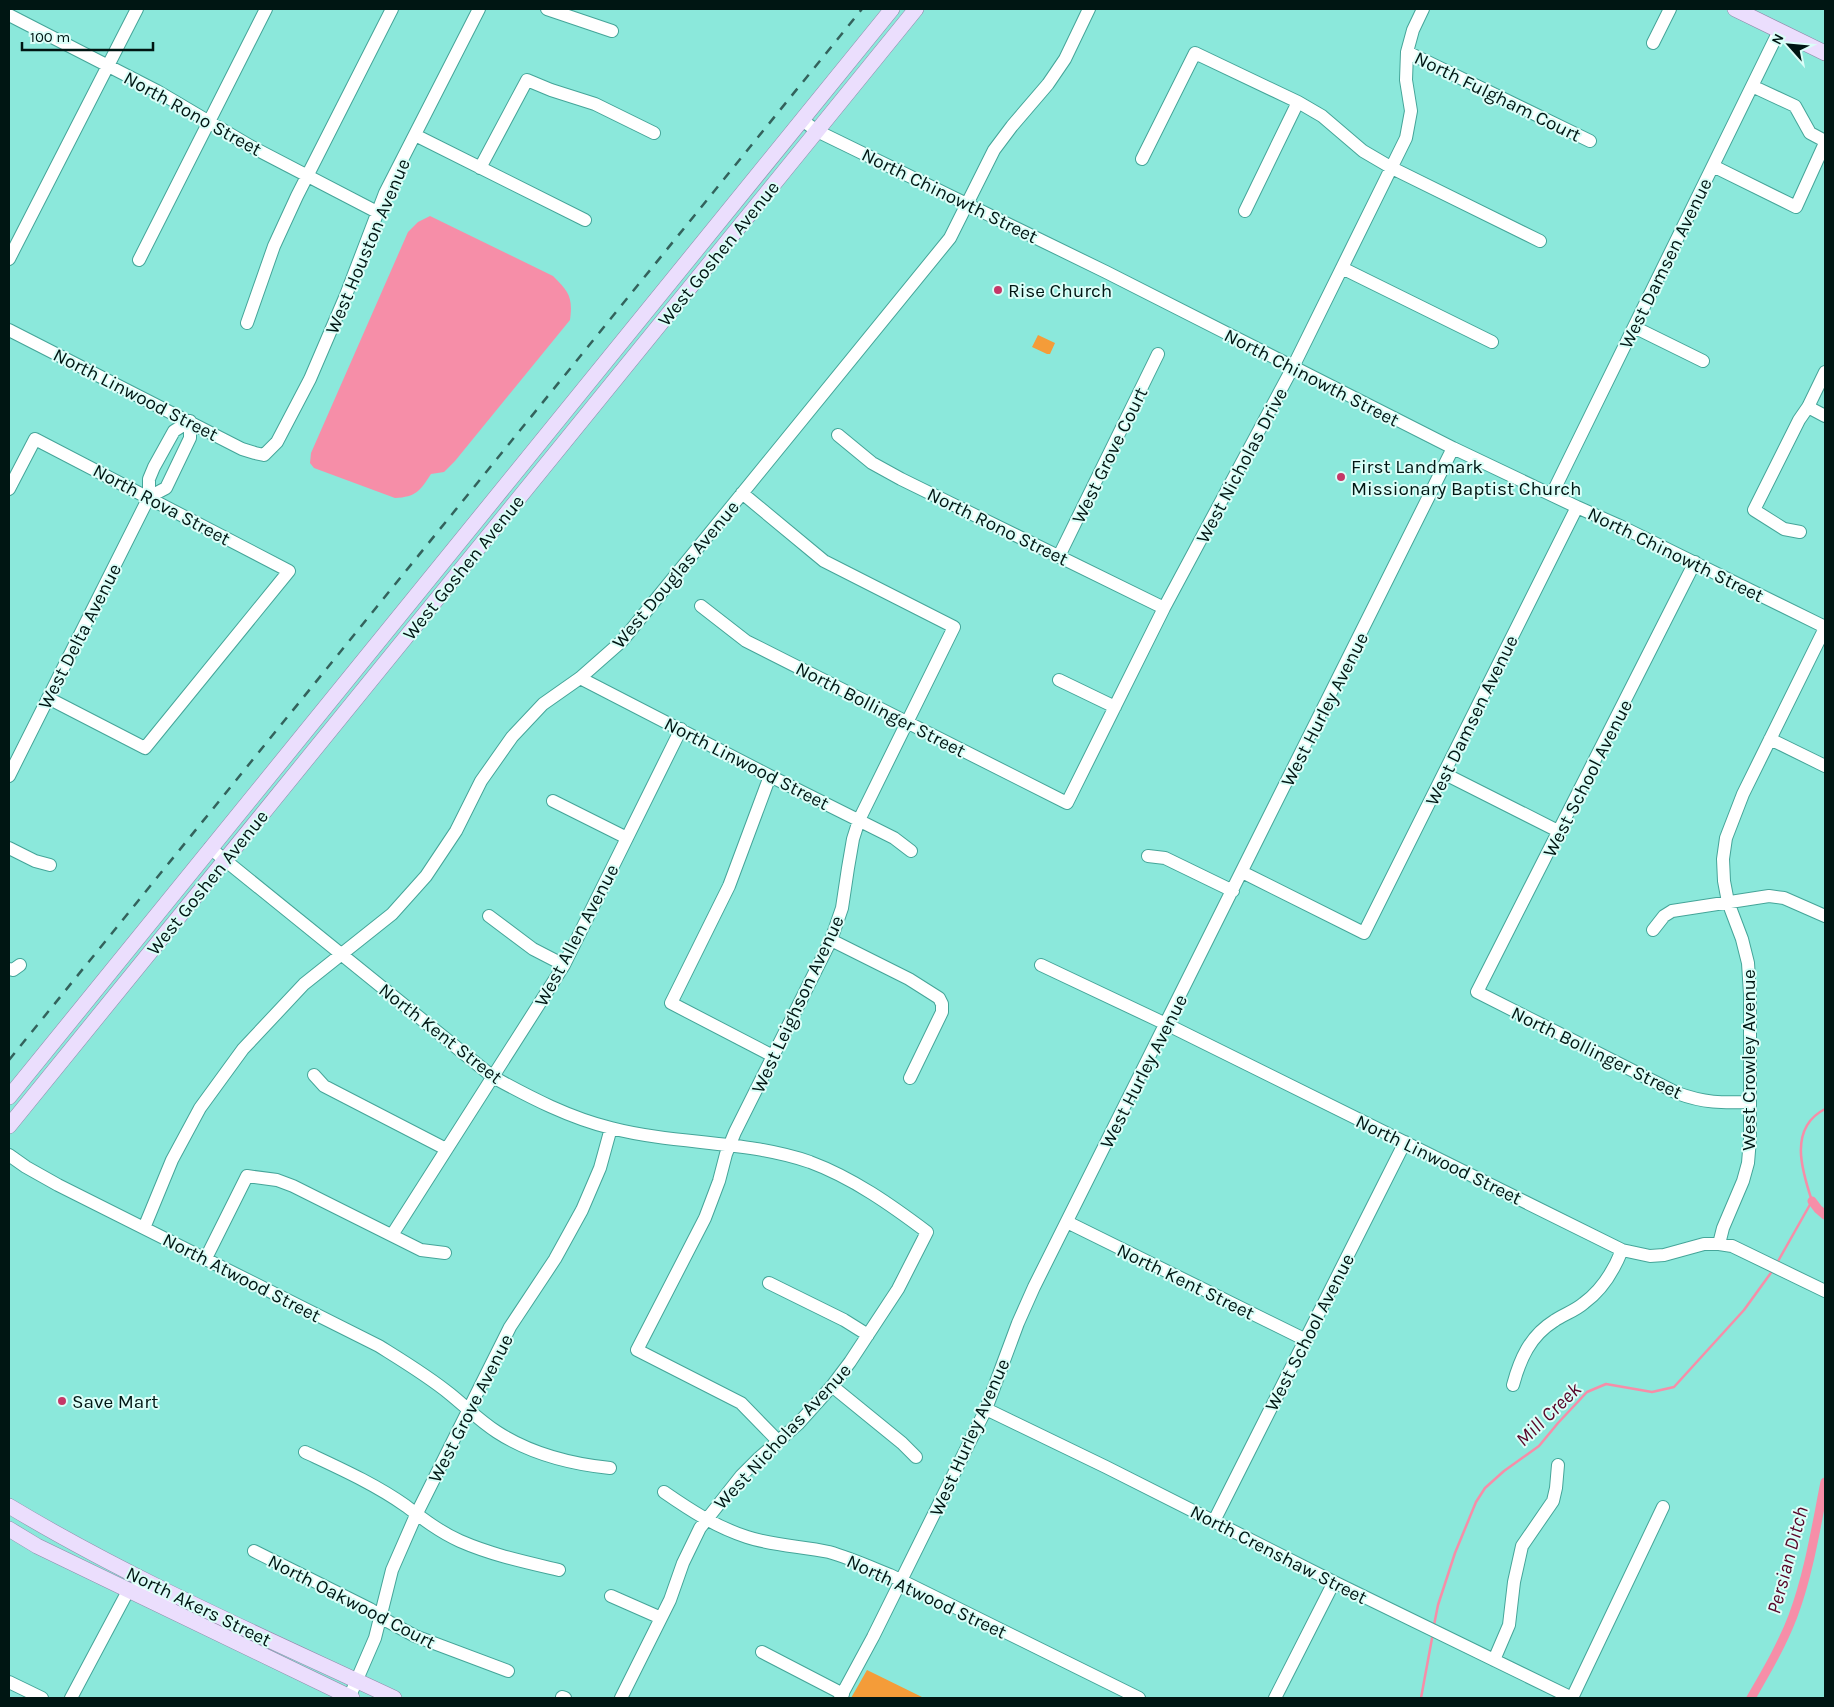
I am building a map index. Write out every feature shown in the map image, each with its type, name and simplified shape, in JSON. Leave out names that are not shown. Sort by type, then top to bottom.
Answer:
[{"type":"main road","name":"West Goshen Avenue","points":[[9,1097],[892,9]]},
{"type":"main road","name":"West Goshen Avenue","points":[[9,1126],[916,9]]},
{"type":"main road","points":[[1735,9],[1825,53]]},
{"type":"main road","points":[[545,466],[545,453],[553,437],[599,380],[599,369]]},
{"type":"main road","name":"North Akers Street","points":[[9,1506],[64,1538],[220,1618],[394,1698]]},
{"type":"main road","name":"North Akers Street","points":[[9,1529],[37,1546],[349,1698]]},
{"type":"street","points":[[9,259],[137,9]]},
{"type":"street","points":[[139,260],[266,9]]},
{"type":"street","points":[[247,323],[274,246],[306,175],[392,9]]},
{"type":"street","name":"West Houston Avenue","points":[[264,454],[277,442],[323,351],[377,212],[479,9]]},
{"type":"street","points":[[547,9],[562,11],[612,31]]},
{"type":"street","name":"West Douglas Avenue","points":[[144,1228],[172,1160],[200,1108],[242,1049],[304,984],[392,914],[426,876],[456,831],[481,781],[512,737],[543,704],[580,678],[622,642],[950,238],[994,150],[1048,84],[1065,59],[1090,9]]},
{"type":"street","name":"West Nicholas Drive","points":[[1067,803],[1164,608],[1293,368],[1406,138],[1411,111],[1406,80],[1407,52],[1413,30],[1423,9]]},
{"type":"street","points":[[1653,43],[1670,9]]},
{"type":"street","name":"North Rono Street","points":[[9,15],[177,102],[209,122],[377,212]]},
{"type":"street","name":"West Damsen Avenue","points":[[1552,494],[1779,31]]},
{"type":"street","name":"North Fulgham Court","points":[[1407,52],[1590,141]]},
{"type":"street","points":[[1142,159],[1195,53],[1298,102],[1322,116],[1363,151],[1392,168],[1540,241]]},
{"type":"street","points":[[480,168],[527,80],[595,104],[654,132]]},
{"type":"street","points":[[1713,166],[1796,207],[1825,142],[1810,132],[1795,106],[1752,86]]},
{"type":"street","points":[[1246,211],[1298,102]]},
{"type":"street","name":"North Chinowth Street","points":[[802,120],[817,131],[967,204],[1453,448],[1695,562],[1825,627]]},
{"type":"street","points":[[415,135],[585,220]]},
{"type":"street","points":[[1342,268],[1492,342]]},
{"type":"street","points":[[1634,327],[1703,362]]},
{"type":"street","name":"North Linwood Street","points":[[9,330],[242,449],[264,454]]},
{"type":"street","name":"West Grove Court","points":[[1059,556],[1158,354]]},
{"type":"street","points":[[1800,532],[1784,529],[1754,510],[1825,372]]},
{"type":"street","points":[[1808,407],[1825,416]]},
{"type":"street","name":"West Delta Avenue","points":[[9,776],[149,497],[149,479],[174,431],[190,421]]},
{"type":"street","name":"West Delta Avenue","points":[[149,497],[166,488],[190,438],[190,421]]},
{"type":"street","name":"North Rono Street","points":[[838,435],[872,463],[1164,608]]},
{"type":"street","name":"North Rova Street","points":[[9,489],[35,438],[289,571],[145,748],[48,698]]},
{"type":"street","name":"West Hurley Avenue","points":[[841,1696],[901,1581],[986,1409],[1034,1287],[1453,448]]},
{"type":"street","points":[[161,456],[176,464]]},
{"type":"street","name":"West Leighson Avenue","points":[[742,493],[824,561],[954,627],[859,820],[853,839],[842,908],[831,940],[730,1145],[717,1188],[705,1218],[637,1350],[741,1404],[778,1441]]},
{"type":"street","name":"West Damsen Avenue","points":[[1242,872],[1364,933],[1577,507]]},
{"type":"street","name":"West School Avenue","points":[[1477,992],[1560,832],[1695,562]]},
{"type":"street","name":"North Bollinger Street","points":[[701,606],[746,641],[1067,803]]},
{"type":"street","name":"West Crowley Avenue","points":[[1719,1244],[1722,1228],[1743,1181],[1748,1163],[1750,1139],[1750,994],[1748,963],[1742,939],[1728,902],[1724,880],[1723,859],[1726,838],[1743,794],[1825,627]]},
{"type":"street","name":"North Linwood Street","points":[[580,678],[894,838],[911,851]]},
{"type":"street","points":[[1059,680],[1115,707]]},
{"type":"street","name":"West Allen Avenue","points":[[392,1235],[564,965],[681,729]]},
{"type":"street","points":[[1770,739],[1825,766]]},
{"type":"street","points":[[1445,774],[1560,832]]},
{"type":"street","points":[[770,776],[730,886],[671,1003],[773,1056]]},
{"type":"street","points":[[553,801],[627,838]]},
{"type":"street","points":[[9,848],[35,862],[50,864]]},
{"type":"street","name":"North Kent Street","points":[[210,848],[493,1077],[526,1096],[611,1128],[652,1136],[744,1146],[809,1162],[842,1176],[874,1194],[927,1232]]},
{"type":"street","points":[[1148,856],[1165,858],[1233,891]]},
{"type":"street","points":[[1653,930],[1664,916],[1672,911],[1769,896],[1784,898],[1825,916]]},
{"type":"street","points":[[489,916],[533,949],[564,965]]},
{"type":"street","points":[[831,940],[909,979],[939,998],[942,1004],[942,1012],[910,1078]]},
{"type":"street","points":[[1041,965],[1166,1024]]},
{"type":"street","name":"North Bollinger Street","points":[[1477,992],[1677,1093],[1696,1100],[1712,1102],[1750,1102]]},
{"type":"street","name":"North Linwood Street","points":[[1166,1024],[1622,1250],[1650,1256],[1664,1255],[1704,1244],[1719,1244]]},
{"type":"street","points":[[314,1075],[324,1086],[446,1149]]},
{"type":"street","name":"West Grove Avenue","points":[[349,1698],[375,1638],[392,1570],[416,1515],[510,1327],[555,1260],[582,1210],[600,1168],[611,1128]]},
{"type":"street","name":"West School Avenue","points":[[1214,1521],[1404,1142]]},
{"type":"street","name":"North Atwood Street","points":[[9,1155],[42,1177],[380,1346],[443,1389],[468,1411],[498,1433],[516,1443],[548,1456],[584,1465],[610,1468]]},
{"type":"street","points":[[205,1260],[247,1176],[277,1180],[293,1186],[421,1250],[445,1253]]},
{"type":"street","name":"North Kent Street","points":[[1067,1222],[1306,1340]]},
{"type":"street","name":"West Nicholas Avenue","points":[[621,1698],[676,1587],[690,1547],[706,1520],[741,1476],[798,1424],[832,1386],[898,1289],[927,1232]]},
{"type":"street","points":[[1719,1244],[1732,1246],[1825,1291]]},
{"type":"street","points":[[1513,1385],[1522,1356],[1531,1341],[1554,1320],[1585,1303],[1599,1290],[1611,1273],[1622,1250]]},
{"type":"street","points":[[769,1283],[844,1320],[868,1335]]},
{"type":"street","points":[[832,1386],[902,1443],[916,1457]]},
{"type":"street","name":"North Crenshaw Street","points":[[986,1409],[1572,1698]]},
{"type":"street","points":[[305,1452],[371,1484],[406,1506],[416,1515],[458,1540],[493,1554],[559,1570]]},
{"type":"street","points":[[1494,1660],[1509,1625],[1515,1575],[1522,1546],[1553,1500],[1558,1465]]},
{"type":"street","name":"North Atwood Street","points":[[664,1492],[706,1520],[747,1537],[764,1542],[810,1548],[850,1558],[901,1581],[1139,1698]]},
{"type":"street","points":[[1572,1698],[1663,1507]]},
{"type":"street","name":"North Oakwood Court","points":[[254,1551],[370,1609],[415,1636],[508,1671]]},
{"type":"street","points":[[1275,1698],[1334,1582]]},
{"type":"street","points":[[71,1698],[128,1591],[140,1587],[201,1615],[220,1618]]},
{"type":"street","points":[[611,1596],[661,1618]]},
{"type":"street","points":[[762,1652],[841,1696]]},
{"type":"street","points":[[9,1682],[42,1698]]},
{"type":"shaded area","points":[[430,216],[553,276],[569,295],[571,306],[570,320],[455,461],[444,472],[431,474],[417,492],[395,498],[314,468],[310,463],[311,453],[408,232],[418,222]]},
{"type":"shaded area","points":[[1038,335],[1055,343],[1050,354],[1032,347]]},
{"type":"shaded area","points":[[867,1670],[924,1698],[851,1698]]},
{"type":"waterway","name":"Mill Creek","points":[[1777,1263],[1812,1201],[1802,1164],[1802,1139],[1806,1127],[1813,1117],[1825,1109]]},
{"type":"waterway","name":"Persian Ditch","points":[[1812,1201],[1825,1215]]},
{"type":"waterway","name":"Mill Creek","points":[[1434,1625],[1438,1605],[1455,1553],[1476,1502],[1485,1488],[1504,1471],[1539,1446],[1587,1392],[1606,1384],[1652,1392],[1674,1387],[1744,1310],[1773,1270]]},
{"type":"waterway","name":"Persian Ditch","points":[[1751,1698],[1774,1658],[1799,1600],[1812,1550],[1825,1482]]},
{"type":"waterway","name":"Mill Creek","points":[[1421,1698],[1433,1633]]},
{"type":"railway","points":[[9,1060],[862,9]]},
{"type":"place","name":"Rise Church","points":[[998,290]]},
{"type":"place","name":"First Landmark Missionary Baptist Church","points":[[1341,477]]},
{"type":"place","name":"Save Mart","points":[[62,1401]]}]
